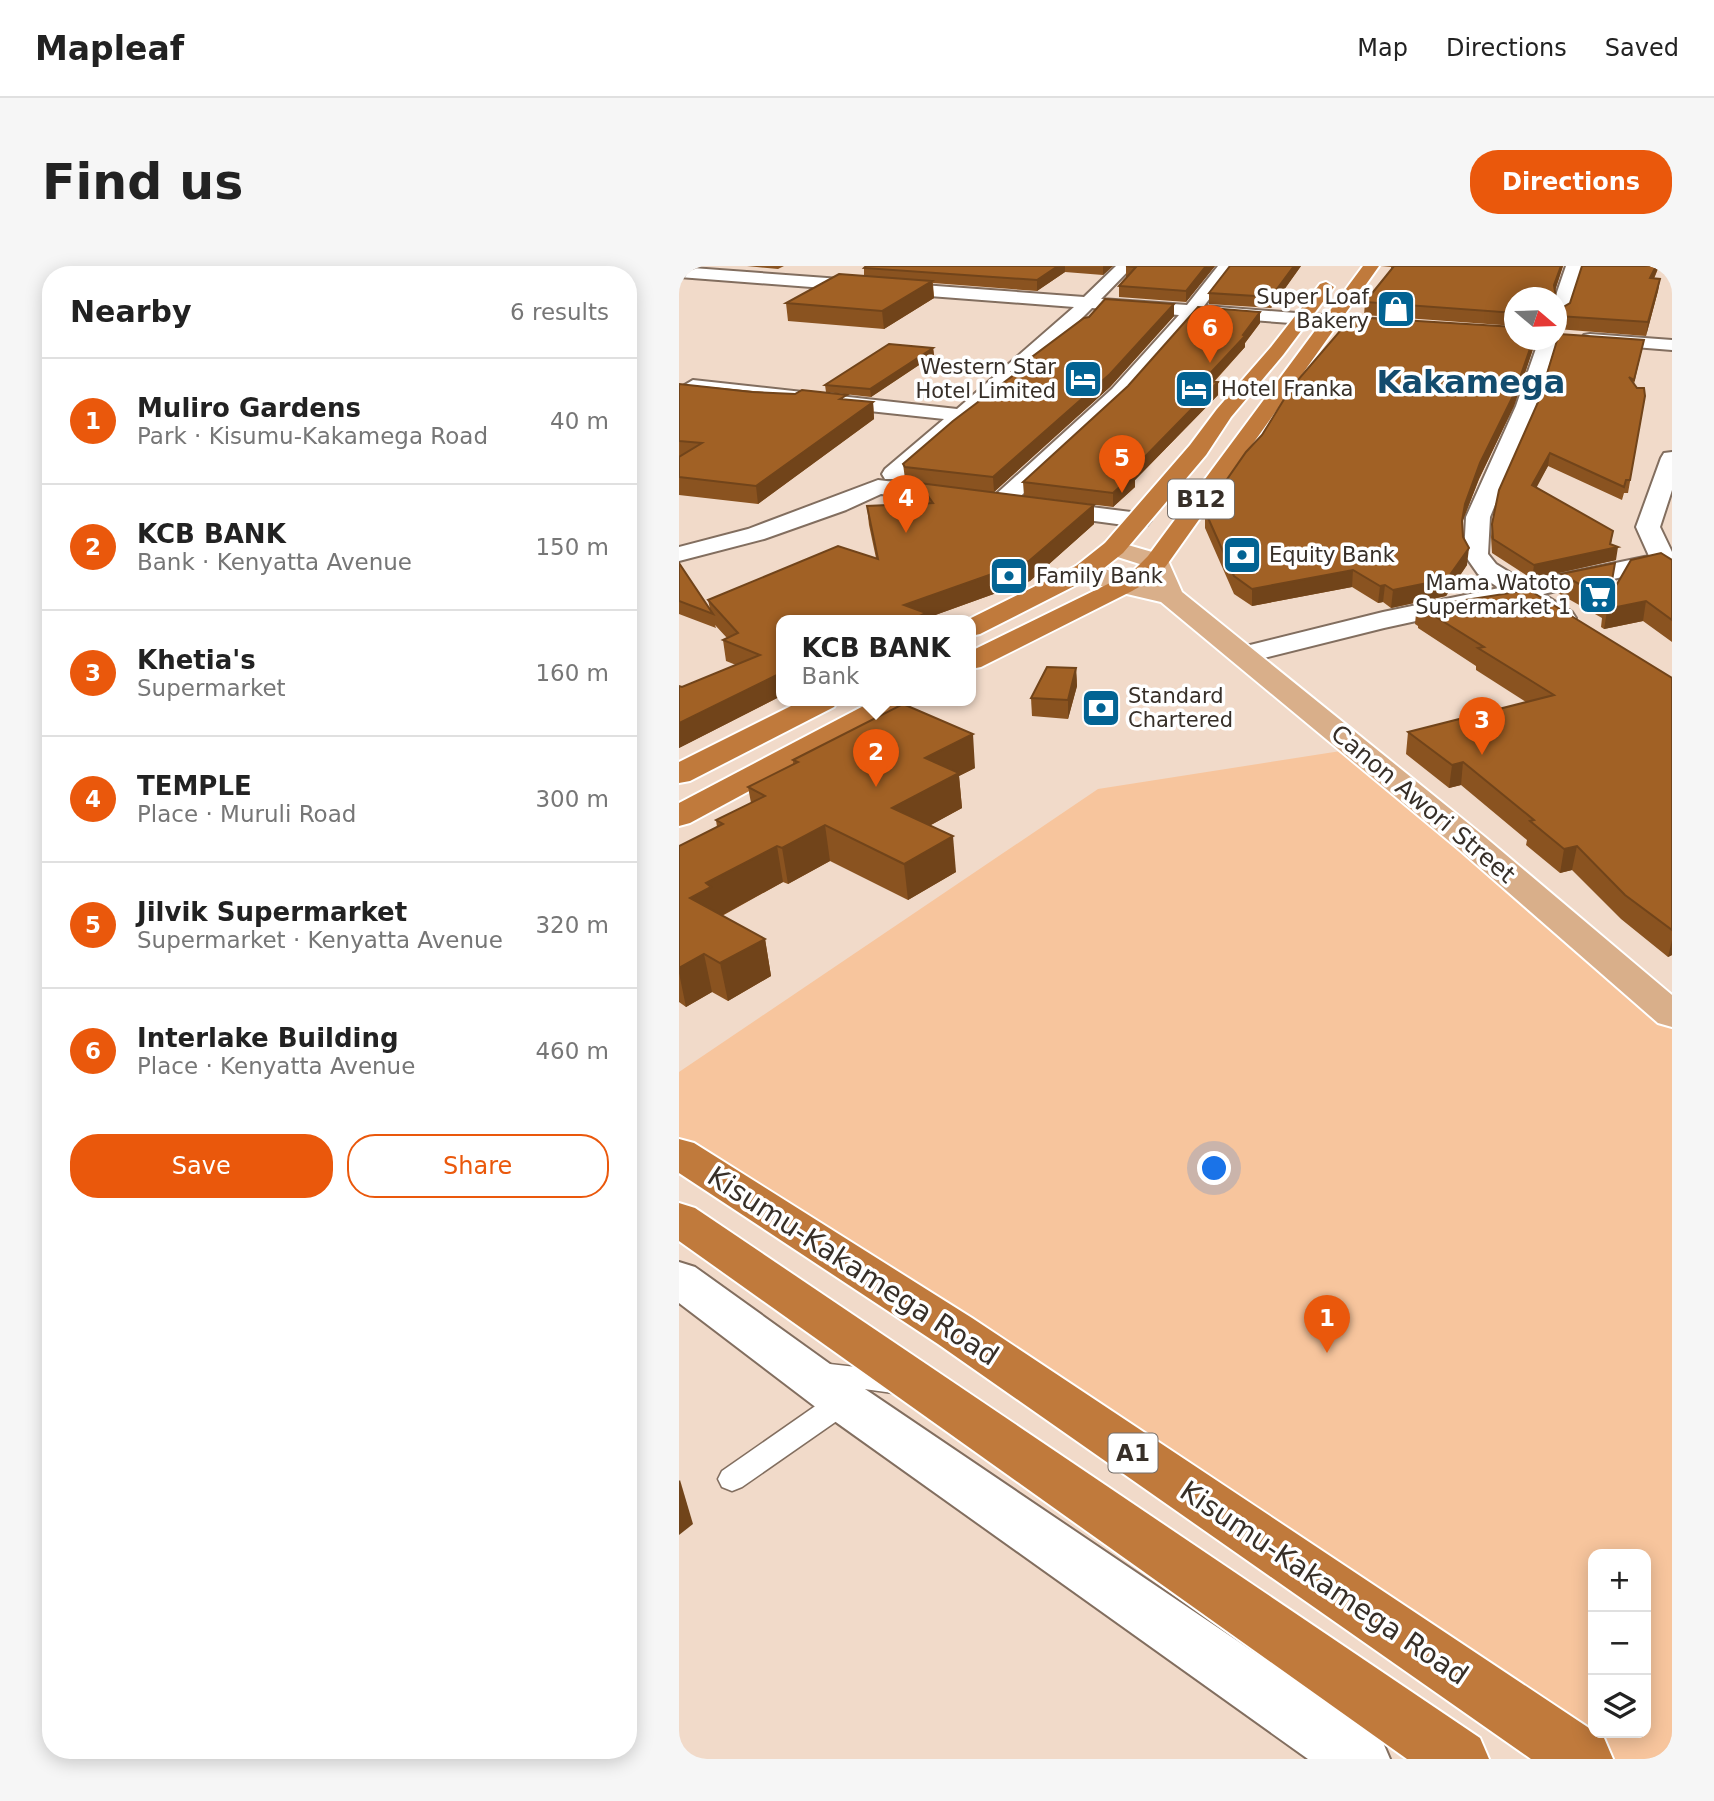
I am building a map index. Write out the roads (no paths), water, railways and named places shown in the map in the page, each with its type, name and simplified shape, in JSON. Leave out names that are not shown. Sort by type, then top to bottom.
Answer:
[{"type":"highway","name":"B12","points":[[976,626],[1085,571],[1114,548],[1198,450],[1336,275],[1367,273]]},
{"type":"highway","name":"B12","points":[[976,659],[1144,574],[1157,561],[1280,395],[1367,273]]},
{"type":"highway","points":[[1243,391],[1280,395]]},
{"type":"highway","points":[[1198,450],[1234,454]]},
{"type":"highway","points":[[679,774],[814,706]]},
{"type":"highway","points":[[679,816],[886,706]]},
{"type":"highway","name":"Kisumu-Kakamega Road","points":[[679,1153],[955,1331],[1582,1759]]},
{"type":"highway","points":[[679,1219],[1458,1759]]},
{"type":"main road","points":[[1114,548],[1157,561],[1170,596]]},
{"type":"main road","name":"Canon Awori Street","points":[[1085,571],[1123,586],[1170,596],[1473,844],[1672,1015]]},
{"type":"street","points":[[679,291],[732,266]]},
{"type":"street","points":[[679,554],[756,534],[838,505],[878,487],[1056,334],[1125,266]]},
{"type":"street","points":[[1001,502],[1037,464],[1120,392],[1194,310],[1226,266]]},
{"type":"street","points":[[1566,287],[1574,266]]},
{"type":"street","points":[[679,272],[1416,327]]},
{"type":"street","points":[[1567,338],[1672,345]]},
{"type":"street","points":[[1545,350],[1526,407],[1478,517],[1476,554],[1487,569],[1584,632]]},
{"type":"street","points":[[693,386],[959,415]]},
{"type":"street","points":[[1244,655],[1383,620],[1669,562],[1649,527],[1672,458]]},
{"type":"street","points":[[878,487],[1139,520]]},
{"type":"street","points":[[679,1279],[844,1401],[1359,1759]]},
{"type":"lane","points":[[802,1370],[916,1385]]},
{"type":"lane","points":[[732,1479],[844,1401]]},
{"type":"place","name":"Super Loaf Bakery","points":[[1396,309]]},
{"type":"place","name":"Interlake Building","points":[[1210,363]]},
{"type":"place","name":"Western Star Hotel Limited","points":[[1083,379]]},
{"type":"place","name":"Hotel Franka","points":[[1194,389]]},
{"type":"place","name":"Jilvik Supermarket","points":[[1122,493]]},
{"type":"place","name":"TEMPLE","points":[[906,533]]},
{"type":"place","name":"Equity Bank","points":[[1242,555]]},
{"type":"place","name":"Family Bank","points":[[1009,576]]},
{"type":"place","name":"Mama Watoto Supermarket 1","points":[[1598,595]]},
{"type":"place","name":"Standard Chartered","points":[[1101,708]]},
{"type":"place","name":"Khetia's","points":[[1482,755]]},
{"type":"place","name":"KCB BANK","points":[[876,787]]},
{"type":"place","name":"Muliro Gardens","points":[[1327,1353]]},
{"type":"district","name":"Kakamega","points":[[1471,382]]}]
